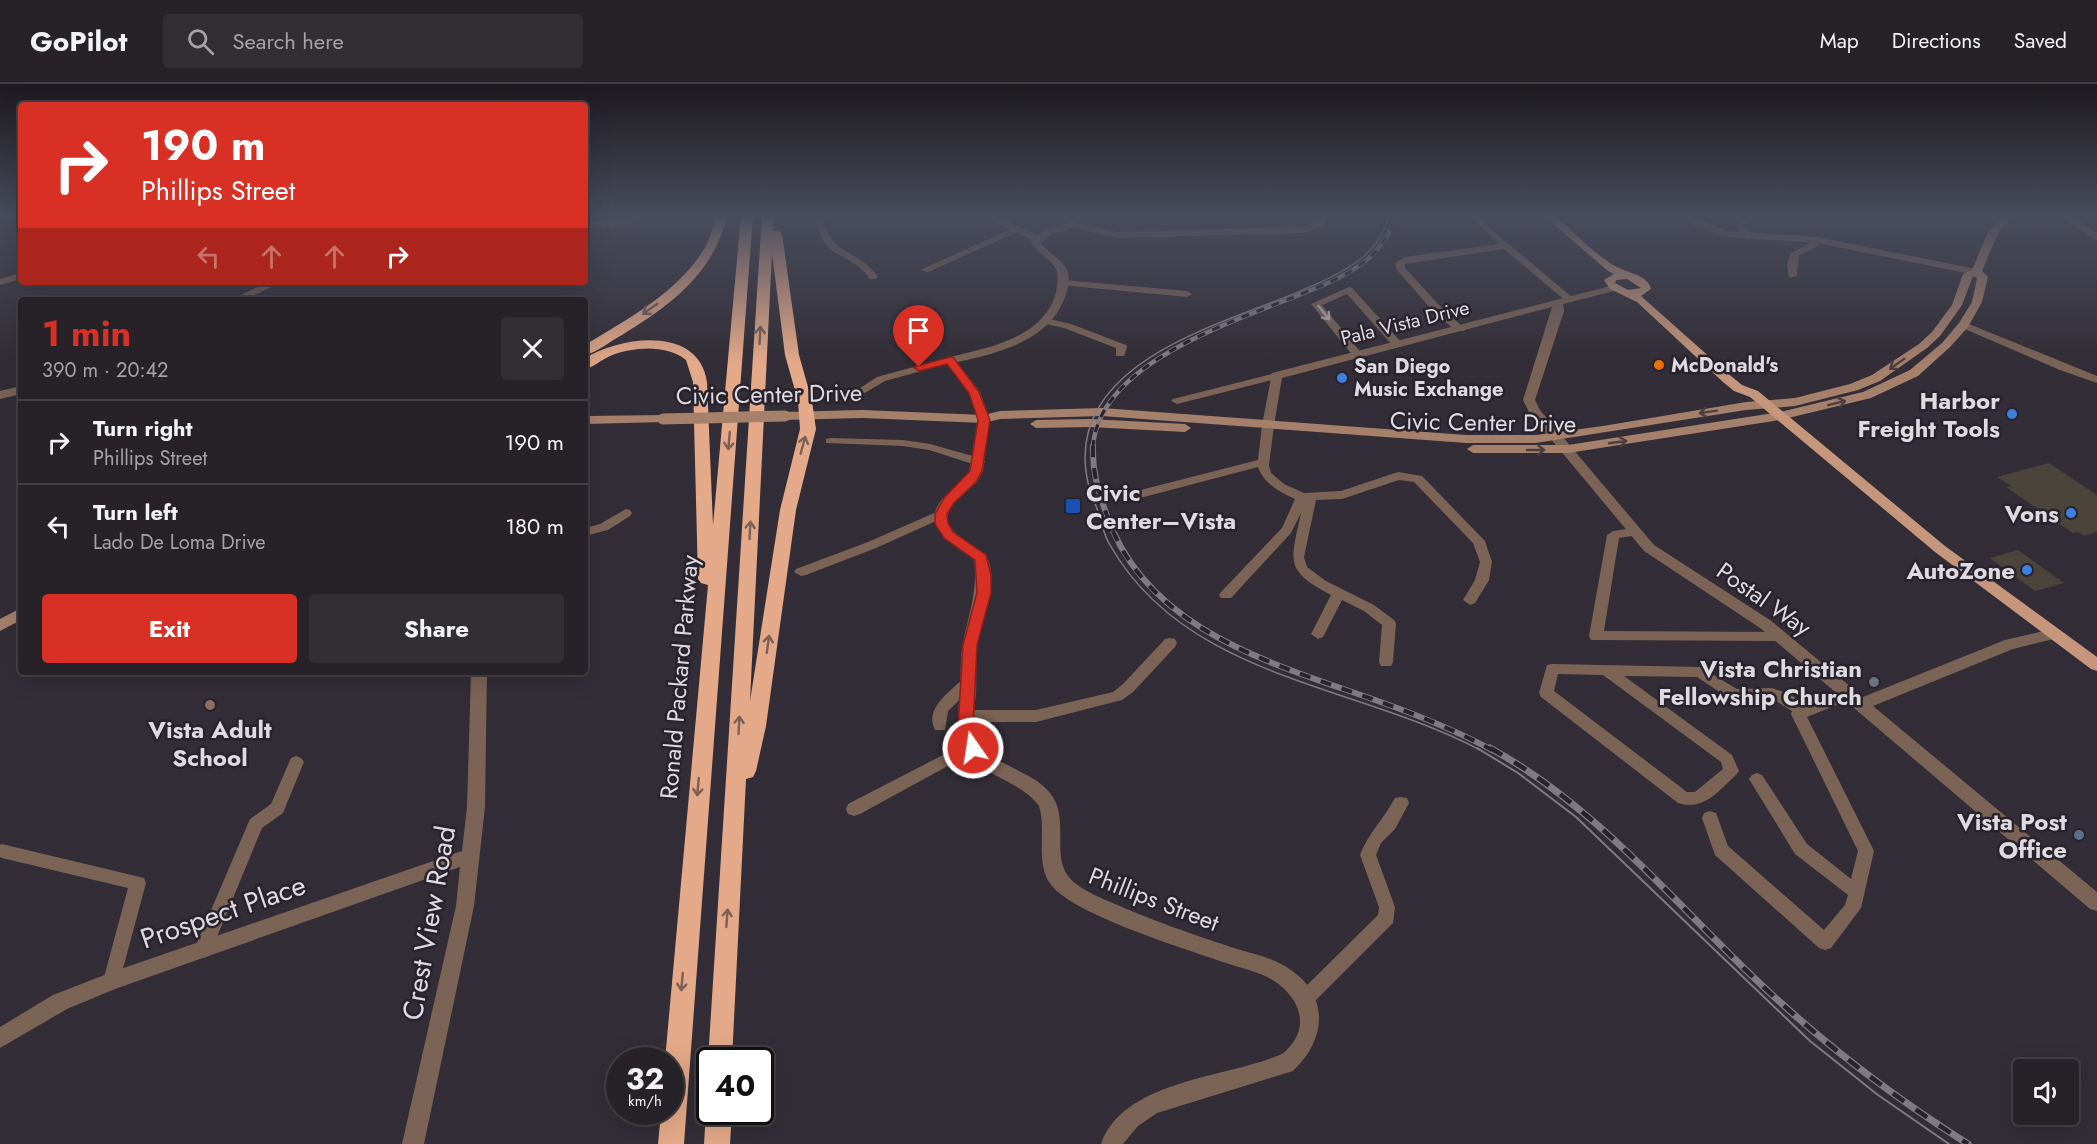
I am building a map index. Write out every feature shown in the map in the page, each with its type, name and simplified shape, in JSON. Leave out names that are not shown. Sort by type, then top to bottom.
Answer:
[{"type":"highway","points":[[588,349],[656,306],[684,283],[700,264]]},
{"type":"highway","name":"Ronald Packard Parkway","points":[[670,1144],[743,264]]},
{"type":"highway","points":[[721,1047],[765,264]]},
{"type":"highway","points":[[734,825],[756,726],[788,510],[794,478],[808,429],[807,414],[785,312],[780,264]]},
{"type":"highway","points":[[588,363],[602,354],[651,345],[676,348],[687,353],[696,364],[705,503],[709,666]]},
{"type":"highway","points":[[717,1144],[718,1125]]},
{"type":"main road","points":[[1598,264],[1608,273],[1612,283],[1645,303],[1738,388],[1754,394],[1940,549],[2097,665]]},
{"type":"main road","points":[[1606,264],[1625,276],[1642,282],[1647,288],[1642,292],[1628,293]]},
{"type":"main road","name":"Civic Center Drive","points":[[1976,272],[1979,264]]},
{"type":"main road","name":"Civic Center Drive","points":[[588,420],[807,414],[984,420],[1003,425],[1090,423],[1268,430],[1466,439],[1536,439],[1766,404],[1795,402],[1824,395],[1879,376],[1935,334],[1957,305],[1968,274],[1976,272],[1983,277],[1977,302],[1964,325],[1926,364],[1891,385],[1857,398],[1780,416],[1568,449],[1503,450],[1430,447],[1268,430]]},
{"type":"main road","points":[[1612,283],[1625,276]]},
{"type":"main road","points":[[1642,292],[1752,387],[1754,394]]},
{"type":"main road","points":[[1957,305],[1959,310],[1955,317],[1964,325]]},
{"type":"main road","points":[[0,626],[18,615]]},
{"type":"street","points":[[859,264],[870,270],[873,277]]},
{"type":"street","points":[[925,270],[938,264]]},
{"type":"street","points":[[859,392],[881,379],[1001,347],[1046,321],[1057,304],[1063,283],[1061,269],[1056,264]]},
{"type":"street","points":[[1401,264],[1400,268],[1413,284],[1460,329]]},
{"type":"street","points":[[1525,264],[1564,302]]},
{"type":"street","points":[[1791,264],[1792,276]]},
{"type":"street","points":[[1938,264],[1976,272]]},
{"type":"street","points":[[0,282],[18,277]]},
{"type":"street","points":[[1063,283],[1187,294]]},
{"type":"street","name":"Pala Vista Drive","points":[[1177,401],[1564,302],[1612,283]]},
{"type":"street","points":[[242,297],[271,285]]},
{"type":"street","points":[[1358,355],[1316,304],[1349,291],[1398,345]]},
{"type":"street","name":"Postal Way","points":[[1564,302],[1558,310],[1529,400],[1534,411],[1558,436],[1634,532],[1649,548],[1765,624],[2097,903]]},
{"type":"street","points":[[1046,321],[1122,347],[1120,354]]},
{"type":"street","points":[[1964,325],[2097,380]]},
{"type":"street","points":[[854,809],[972,746],[966,728],[970,645],[984,593],[984,575],[981,558],[949,535],[941,524],[941,514],[949,500],[972,479],[979,462],[984,420],[974,392],[950,360]]},
{"type":"street","points":[[1276,376],[1264,462],[1271,480],[1306,497],[1342,495],[1398,476],[1418,479],[1479,541],[1486,562],[1482,579],[1470,600]]},
{"type":"street","points":[[0,395],[18,391]]},
{"type":"street","points":[[830,441],[903,443],[930,447],[979,462]]},
{"type":"street","points":[[1125,498],[1264,462]]},
{"type":"street","points":[[1306,497],[1298,557],[1301,569],[1321,584],[1369,608],[1389,623],[1386,662]]},
{"type":"street","points":[[1226,595],[1287,530],[1306,497]]},
{"type":"street","points":[[588,531],[604,527],[626,513]]},
{"type":"street","points":[[801,572],[872,545],[941,514]]},
{"type":"street","points":[[1634,532],[1613,535],[1596,636],[1780,637]]},
{"type":"street","points":[[1318,634],[1339,593]]},
{"type":"street","points":[[1710,818],[1721,850],[1825,942],[1853,908],[1866,851],[1798,714],[1855,699],[2010,644],[2053,634]]},
{"type":"street","points":[[967,716],[1036,716],[1118,696],[1170,643]]},
{"type":"street","points":[[1606,670],[1727,759],[1731,771],[1698,799],[1684,798],[1546,693],[1552,669],[1606,670],[1700,672],[1735,695],[1772,693],[1785,698],[1804,712]]},
{"type":"street","name":"Crest View Road","points":[[413,1144],[465,906],[476,807],[479,675]]},
{"type":"street","points":[[940,726],[941,709],[969,682]]},
{"type":"street","name":"Phillips Street","points":[[972,746],[991,763],[1044,797],[1050,809],[1053,868],[1058,880],[1067,890],[1109,911],[1274,970],[1291,981],[1305,999]]},
{"type":"street","points":[[203,950],[256,824],[277,808],[296,762]]},
{"type":"street","points":[[1757,779],[1801,849],[1857,892]]},
{"type":"street","points":[[1112,1144],[1115,1136],[1131,1118],[1152,1104],[1286,1064],[1301,1051],[1311,1034],[1311,1018],[1305,999],[1387,918],[1387,907],[1368,855],[1374,838],[1389,824],[1401,803]]},
{"type":"street","points":[[2,851],[138,883],[112,981]]},
{"type":"street","name":"Prospect Place","points":[[0,1038],[60,1002],[112,981],[472,855]]},
{"type":"building","name":"Vons","points":[[2049,463],[2097,495],[2097,532],[2084,536],[2078,532],[2073,533],[2006,487],[2011,486],[1997,477]]},
{"type":"building","name":"AutoZone","points":[[2018,550],[2064,583],[2035,591],[1990,558]]},
{"type":"tram line","points":[[1352,264],[1296,293],[1189,336],[1154,355],[1123,378],[1100,406],[1087,439],[1089,487],[1110,545],[1143,590],[1182,624],[1228,651],[1277,673],[1432,728],[1480,750]]},
{"type":"tram line","points":[[1477,748],[1518,773],[1576,817],[1810,1041],[1878,1095],[1949,1144]]},
{"type":"railway","points":[[1093,448],[1100,419],[1117,393],[1141,371],[1171,351],[1203,334],[1326,284],[1361,264]]},
{"type":"railway","points":[[1093,448],[1100,496],[1124,553],[1150,586],[1181,614],[1216,636],[1254,655],[1295,672],[1390,705],[1492,750]]},
{"type":"railway","points":[[1490,748],[1527,770],[1595,823],[1801,1021],[1882,1085],[1968,1144]]},
{"type":"place","name":"McDonald's","points":[[1659,365]]},
{"type":"place","name":"San Diego Music Exchange","points":[[1342,378]]},
{"type":"place","name":"Harbor Freight Tools","points":[[2012,414]]},
{"type":"place","name":"Civic Center–Vista","points":[[1073,506]]},
{"type":"place","name":"Vons","points":[[2071,513]]},
{"type":"place","name":"AutoZone","points":[[2027,570]]},
{"type":"place","name":"Vista Christian Fellowship Church","points":[[1874,682]]},
{"type":"place","name":"Vista Adult School","points":[[210,705]]},
{"type":"place","name":"Vista Post Office","points":[[2079,835]]},
{"type":"route","points":[[919,367],[950,360],[974,392],[984,420],[976,471],[972,479],[949,500],[941,514],[941,524],[949,535],[981,558],[984,575],[984,593],[970,645],[966,728],[973,748]]}]
